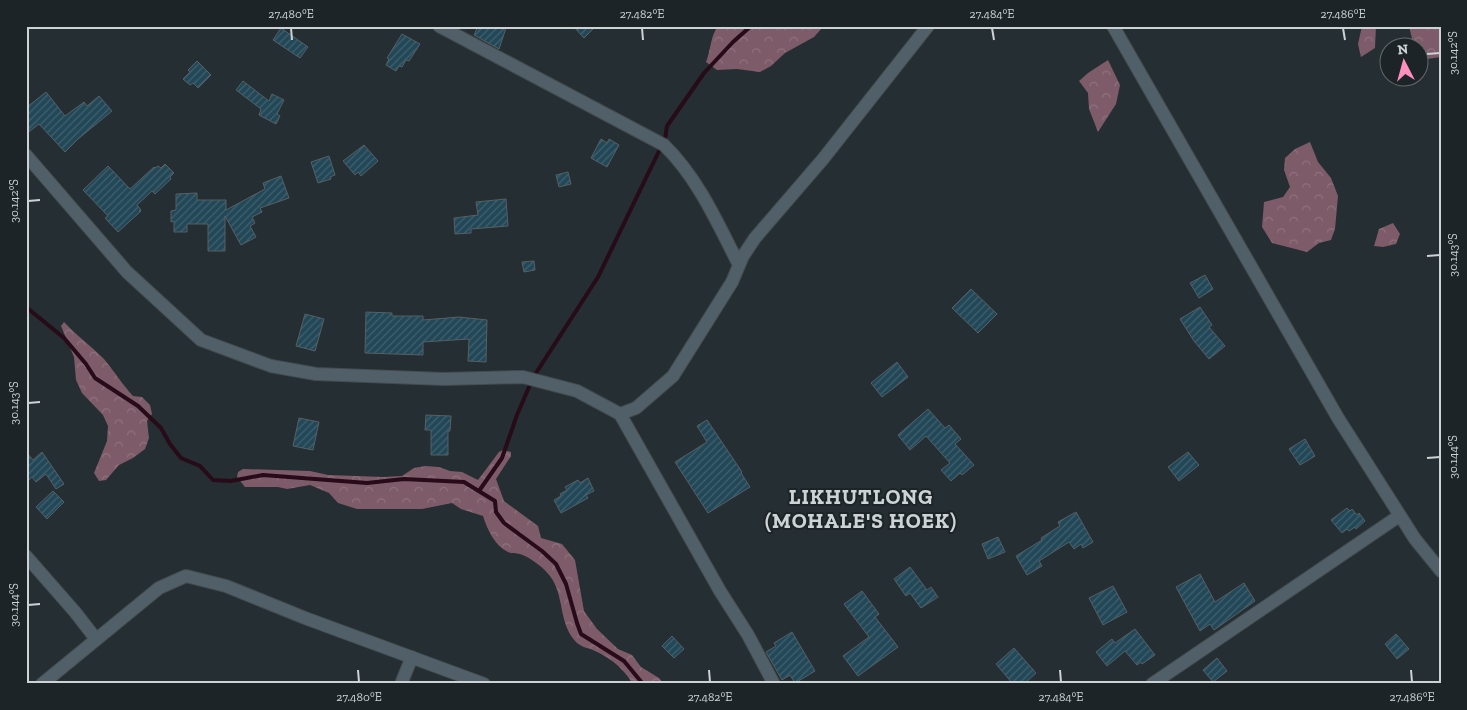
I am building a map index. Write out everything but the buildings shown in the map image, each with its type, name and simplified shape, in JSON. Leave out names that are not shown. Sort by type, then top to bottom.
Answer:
[{"type":"street","points":[[439,26],[664,145],[678,158],[712,213],[739,265]]},
{"type":"street","points":[[620,414],[636,408],[673,376],[732,282],[742,256],[755,238],[823,159],[928,26]]},
{"type":"street","points":[[1112,26],[1338,418],[1414,539],[1441,571]]},
{"type":"street","points":[[26,156],[127,272],[201,340],[271,366],[316,374],[443,379],[523,377],[578,391],[620,414],[720,591],[748,635],[774,684]]},
{"type":"street","points":[[1152,684],[1399,516]]},
{"type":"street","points":[[26,556],[96,639]]},
{"type":"street","points":[[42,684],[159,588],[186,576],[226,586],[305,618],[484,684]]},
{"type":"street","points":[[401,684],[412,657]]},
{"type":"green space","points":[[718,26],[829,26],[822,28],[814,37],[785,53],[771,66],[760,72],[737,69],[717,70],[706,62],[713,35]]},
{"type":"green space","points":[[1362,26],[1376,26],[1375,48],[1361,57],[1358,44]]},
{"type":"green space","points":[[1409,26],[1441,26],[1441,57],[1430,59],[1430,38],[1412,38]]},
{"type":"green space","points":[[1108,60],[1120,85],[1116,104],[1098,132],[1089,109],[1088,93],[1079,81]]},
{"type":"green space","points":[[1310,142],[1318,162],[1331,178],[1338,196],[1335,229],[1331,240],[1319,243],[1307,252],[1272,243],[1262,227],[1264,202],[1283,197],[1290,187],[1284,170],[1285,158],[1295,149]]},
{"type":"green space","points":[[1393,223],[1400,234],[1396,244],[1383,247],[1374,246],[1379,229]]},
{"type":"green space","points":[[64,322],[104,359],[133,396],[142,397],[150,405],[152,414],[147,421],[149,438],[145,449],[119,465],[106,480],[99,481],[94,473],[107,441],[108,426],[103,415],[82,393],[76,380],[74,357],[61,326]]},
{"type":"green space","points":[[503,450],[511,452],[511,456],[496,479],[504,501],[538,526],[541,538],[562,544],[575,560],[584,611],[597,629],[618,649],[632,655],[641,667],[659,678],[664,684],[633,684],[621,668],[611,660],[576,642],[566,626],[558,592],[550,576],[541,566],[528,558],[520,554],[509,553],[499,546],[489,532],[483,516],[461,509],[452,503],[422,509],[357,509],[338,503],[329,493],[310,485],[287,489],[278,487],[245,487],[237,477],[238,472],[243,469],[310,471],[328,475],[402,476],[414,468],[425,466],[462,472],[478,480],[499,452]]},
{"type":"waterway","points":[[665,139],[667,126],[704,73],[751,26]]},
{"type":"waterway","points":[[536,373],[598,277],[660,149]]},
{"type":"waterway","points":[[26,307],[64,338],[95,378],[138,406],[161,428],[181,458],[200,466],[213,480],[231,481],[263,475],[367,483],[404,479],[464,482],[495,501],[496,512],[504,523],[542,551],[556,564],[566,584],[581,634],[624,661],[643,684]]},
{"type":"waterway","points":[[479,491],[502,458],[529,387]]},
{"type":"district","name":"LIKHUTLONG (MOHALE'S HOEK)","points":[[861,509]]}]
